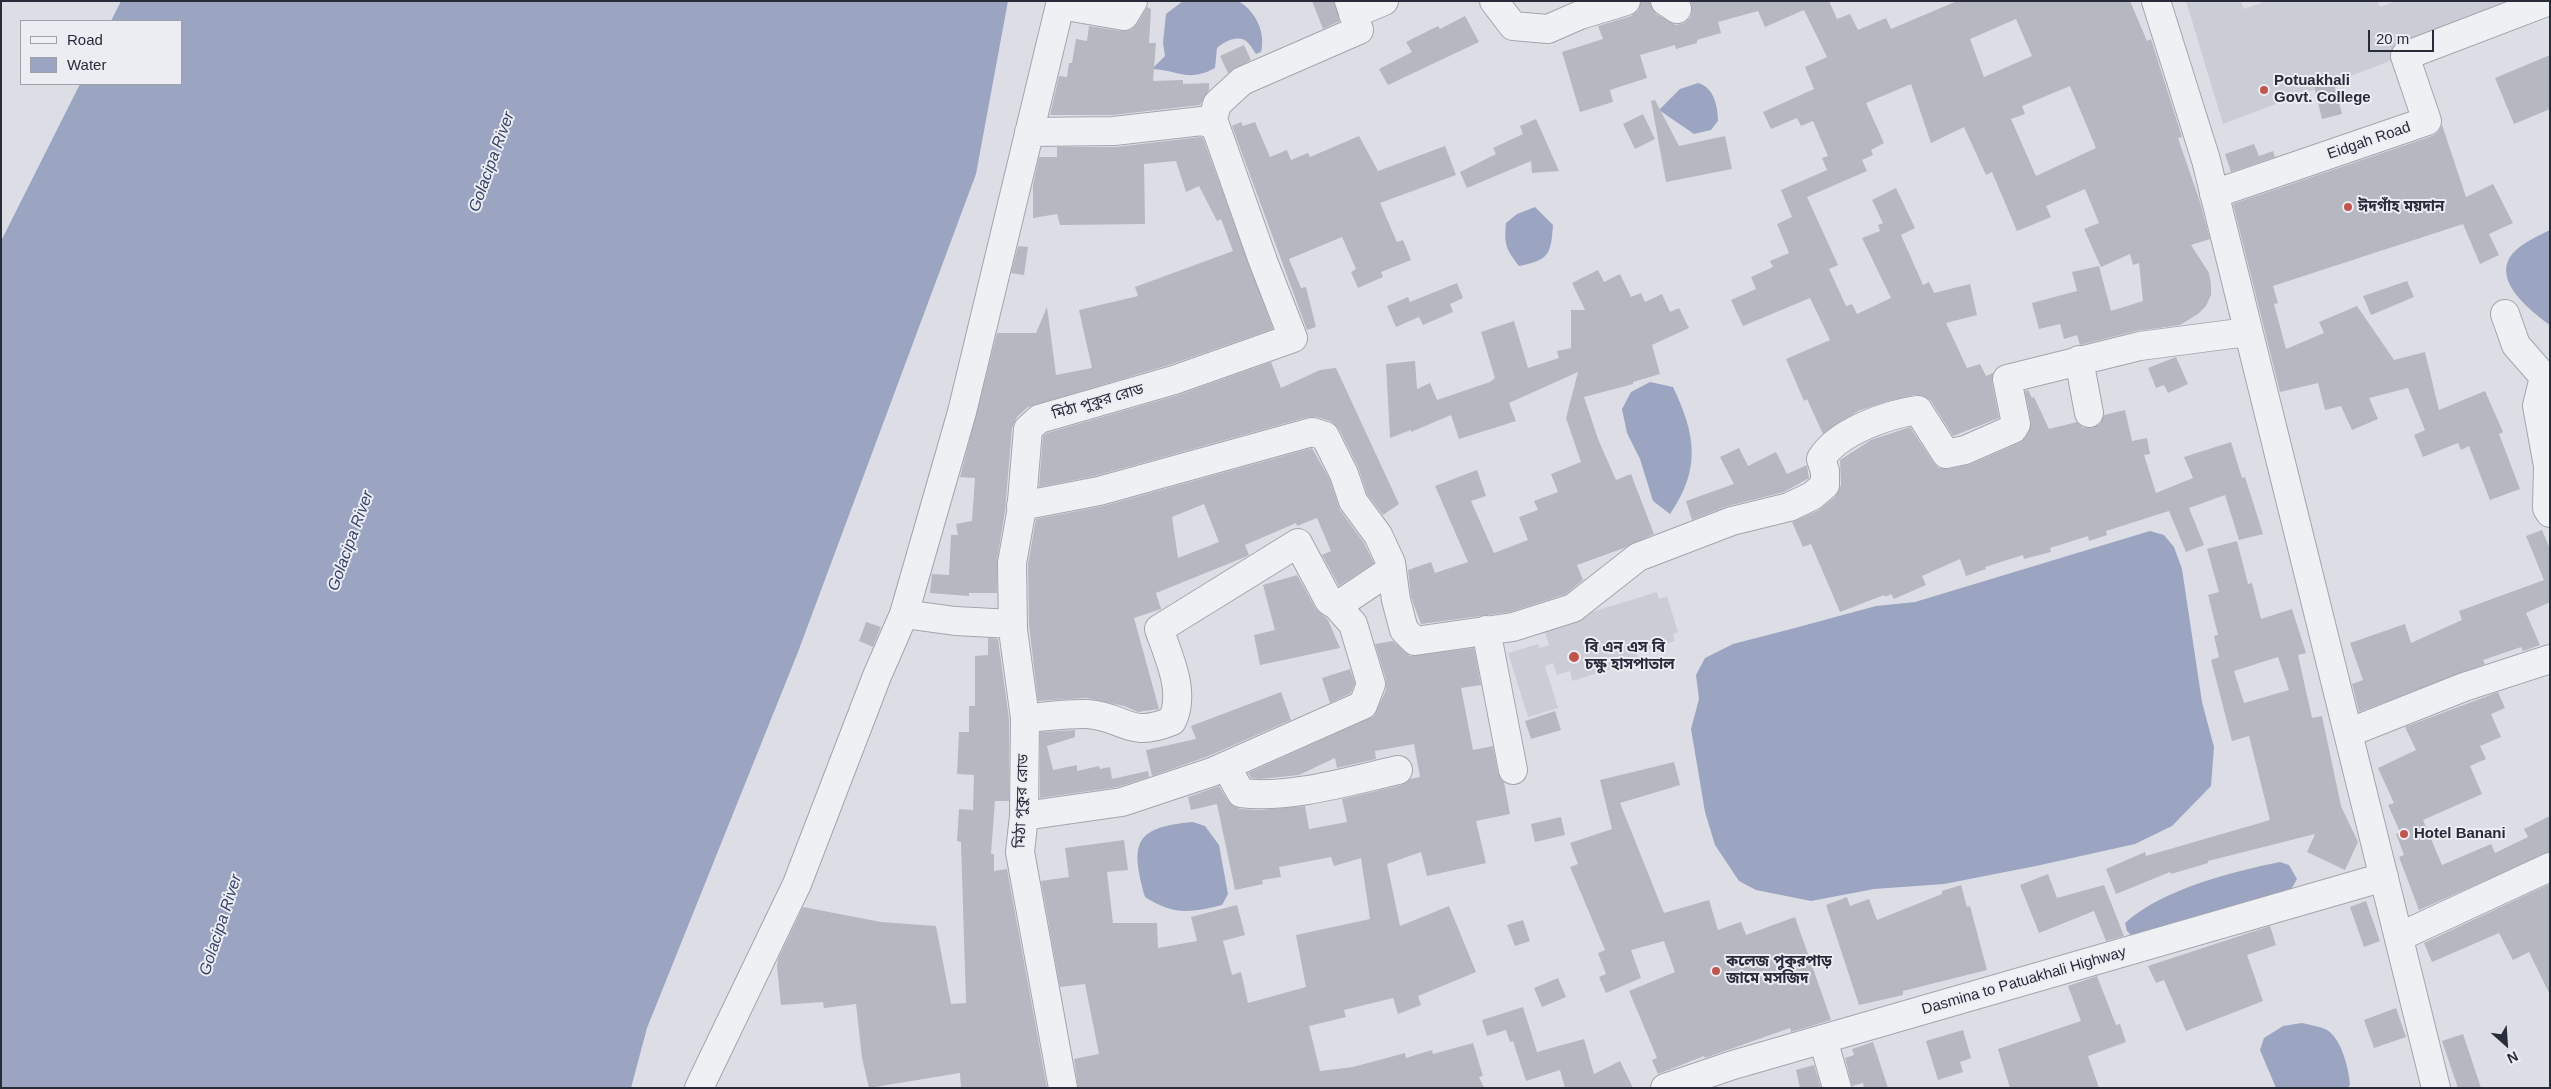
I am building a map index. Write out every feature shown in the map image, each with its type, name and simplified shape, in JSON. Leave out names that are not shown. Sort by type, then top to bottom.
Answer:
[{"type":"street","points":[[699,1088],[797,884],[877,676],[904,614],[962,412],[1061,3],[1124,16],[1133,1]]},
{"type":"street","points":[[1029,132],[1114,131],[1202,121],[1212,123],[1218,104],[1242,81],[1359,30],[1351,8],[1384,1]]},
{"type":"street","points":[[1494,1],[1513,26],[1548,29],[1580,15],[1626,1]]},
{"type":"street","points":[[1665,1],[1677,9],[1674,1]]},
{"type":"street","points":[[2156,1],[2206,160],[2247,332],[2436,1088]]},
{"type":"street","name":"Eidgah Road","points":[[2214,194],[2428,121],[2405,56],[2549,1]]},
{"type":"street","name":"মিঠা পুকুর রোড","points":[[1063,1088],[1020,852],[1024,816],[1025,718],[1013,624],[1012,563],[1021,506],[1028,429],[1039,419],[1174,380],[1293,338],[1263,261],[1215,126],[1212,123]]},
{"type":"street","points":[[2505,314],[2516,345],[2544,376],[2538,406],[2548,466],[2547,508],[2550,513]]},
{"type":"street","points":[[1021,506],[1099,491],[1312,432],[1325,436],[1344,474],[1353,501],[1378,535],[1392,569],[1396,600],[1404,630],[1416,641],[1513,627],[1573,608],[1638,557],[1732,521],[1789,507],[1812,496],[1825,485],[1825,471],[1821,459],[1828,447],[1894,413],[1918,410],[1946,454],[1965,450],[2013,429],[2016,424],[2007,379],[2140,346],[2247,332]]},
{"type":"street","points":[[2079,360],[2089,413]]},
{"type":"street","points":[[1024,816],[1122,802],[1226,766],[1363,705],[1371,684],[1353,624],[1337,606],[1329,601],[1298,543],[1159,629],[1176,683],[1178,708],[1172,721],[1152,729],[1129,728],[1104,716],[1085,714],[1025,718]]},
{"type":"street","points":[[1337,606],[1392,569]]},
{"type":"street","points":[[904,614],[955,621],[1013,624]]},
{"type":"street","points":[[1486,630],[1513,770]]},
{"type":"street","points":[[2348,733],[2464,687],[2550,659]]},
{"type":"street","points":[[1226,766],[1241,793],[1259,795],[1346,782],[1398,770]]},
{"type":"street","points":[[2399,938],[2550,867]]},
{"type":"street","name":"Dasmina to Patuakhali Highway","points":[[1665,1088],[1823,1039],[2384,877]]},
{"type":"street","points":[[1823,1039],[1837,1088]]},
{"type":"shaded area","name":"Potuakhali Govt. College","points":[[2186,1],[2241,1],[2244,9],[2266,1],[2377,1],[2380,7],[2395,1],[2549,1],[2223,124]]},
{"type":"shaded area","name":"বি এন এস বি চক্ষু হাসপাতাল","points":[[1657,592],[1659,599],[1667,596],[1678,632],[1673,634],[1675,641],[1646,650],[1644,645],[1635,648],[1639,660],[1572,681],[1570,671],[1557,675],[1553,663],[1545,666],[1558,708],[1528,717],[1508,653],[1538,644],[1539,648],[1549,645],[1543,627]]},
{"type":"water","name":"Golacipa River","points":[[121,1],[1008,1],[976,174],[798,652],[647,1028],[631,1088],[1,1088],[1,241],[79,85],[182,85],[182,20],[112,20]]},
{"type":"water","points":[[1183,1],[1238,1],[1250,11],[1258,23],[1262,37],[1261,52],[1256,54],[1246,41],[1233,39],[1217,48],[1215,68],[1197,75],[1152,69],[1165,56],[1163,43],[1166,14]]},
{"type":"water","points":[[1698,83],[1708,89],[1714,98],[1718,121],[1711,130],[1694,134],[1659,110],[1680,89]]},
{"type":"water","points":[[1535,207],[1553,225],[1551,243],[1549,250],[1542,258],[1519,266],[1507,246],[1505,237],[1506,223],[1517,214]]},
{"type":"water","points":[[2550,230],[2550,325],[2533,312],[2516,294],[2506,274],[2507,263],[2517,249]]},
{"type":"water","points":[[1650,382],[1673,387],[1687,421],[1690,436],[1691,467],[1680,498],[1670,514],[1653,501],[1640,459],[1627,433],[1622,409],[1631,392]]},
{"type":"water","points":[[2150,531],[2164,535],[2174,547],[2182,569],[2202,702],[2214,747],[2211,786],[2172,826],[2135,844],[2036,866],[1944,884],[1874,889],[1811,901],[1756,890],[1739,881],[1715,845],[1705,812],[1691,729],[1699,699],[1696,675],[1705,658],[1733,644],[1876,606],[1915,602]]},
{"type":"water","points":[[1193,822],[1205,826],[1219,845],[1228,894],[1222,905],[1191,911],[1173,910],[1145,897],[1140,878],[1138,851],[1141,841],[1158,828]]},
{"type":"water","points":[[2280,862],[2289,865],[2297,879],[2289,893],[2134,938],[2127,931],[2125,923],[2141,911],[2178,891],[2240,871]]},
{"type":"water","points":[[2302,1023],[2325,1029],[2336,1038],[2348,1070],[2350,1085],[2347,1088],[2276,1088],[2260,1050],[2264,1038],[2283,1026]]},
{"type":"building","points":[[1312,1],[1334,1],[1340,21],[1323,29]]},
{"type":"building","points":[[1641,1],[1650,1],[1656,14],[1676,25],[1684,23],[1690,18],[1692,11],[1691,1],[1829,1],[1837,19],[1850,14],[1858,30],[1886,18],[1891,29],[1957,1],[2130,1],[2147,41],[2151,39],[2182,137],[2178,138],[2200,202],[2210,239],[2191,245],[2209,273],[2211,295],[2206,306],[2198,314],[2180,325],[2136,331],[2080,345],[2077,335],[2064,339],[2060,324],[2039,329],[2032,303],[2077,291],[2072,272],[2099,266],[2111,311],[2143,301],[2139,263],[2133,265],[2130,254],[2101,267],[2084,229],[2099,223],[2085,189],[2046,206],[2051,217],[2017,231],[1992,172],[1986,175],[1964,127],[1931,143],[1911,84],[1866,103],[1884,143],[1871,150],[1873,155],[1862,160],[1867,171],[1807,197],[1838,265],[1829,269],[1846,306],[1852,304],[1857,314],[1891,298],[1862,238],[1880,231],[1878,225],[1883,223],[1872,200],[1896,188],[1915,228],[1901,235],[1923,285],[1929,282],[1934,293],[1970,284],[1977,315],[1946,323],[1967,368],[1980,364],[1986,376],[1993,373],[1992,382],[1999,418],[1953,436],[1931,401],[1924,396],[1915,395],[1888,401],[1858,411],[1823,434],[1807,399],[1804,401],[1786,359],[1830,340],[1810,298],[1743,326],[1731,300],[1756,289],[1751,277],[1773,267],[1770,261],[1789,253],[1777,224],[1792,217],[1781,190],[1827,170],[1822,158],[1828,156],[1813,121],[1801,126],[1797,118],[1771,129],[1763,112],[1814,89],[1805,67],[1827,57],[1804,10],[1765,27],[1758,11],[1718,22],[1721,33],[1697,40],[1697,43],[1676,49],[1675,45],[1640,55],[1647,78],[1610,90],[1613,102],[1580,112],[1562,52],[1603,39],[1598,26],[1631,16],[1638,11]],"holes":[[[2016,19],[2032,56],[1984,77],[1970,39]],[[2070,86],[2096,148],[2036,176],[2011,119],[2025,114],[2022,106]]]},
{"type":"building","points":[[1147,7],[1151,9],[1149,43],[1156,43],[1153,81],[1183,80],[1183,84],[1209,83],[1209,90],[1200,105],[1113,115],[1050,115],[1059,76],[1067,77],[1069,63],[1072,63],[1076,39],[1087,41],[1089,26],[1121,31],[1131,30]]},
{"type":"building","points":[[1465,16],[1479,42],[1388,85],[1379,69],[1412,52],[1406,42],[1438,26],[1440,29]]},
{"type":"building","points":[[1244,45],[1251,60],[1228,73],[1220,56]]},
{"type":"building","points":[[2550,55],[2550,109],[2514,124],[2495,78]]},
{"type":"building","points":[[2332,77],[2342,114],[2322,119],[2313,82]]},
{"type":"building","points":[[1655,100],[1679,146],[1725,136],[1732,169],[1666,182],[1651,101]]},
{"type":"building","points":[[1643,114],[1655,139],[1635,149],[1623,124]]},
{"type":"building","points":[[1536,119],[1559,171],[1532,173],[1531,161],[1467,188],[1460,172],[1496,154],[1493,148],[1523,134],[1520,126]]},
{"type":"building","points":[[1241,122],[1243,126],[1255,122],[1270,157],[1287,150],[1291,160],[1308,153],[1310,157],[1359,136],[1378,171],[1445,146],[1456,175],[1380,203],[1397,242],[1403,240],[1411,260],[1381,272],[1383,277],[1358,288],[1351,272],[1356,269],[1342,237],[1289,259],[1301,288],[1306,287],[1316,327],[1307,330],[1232,126]]},
{"type":"building","points":[[2442,125],[2466,197],[2493,184],[2513,223],[2489,234],[2499,255],[2480,264],[2463,224],[2273,286],[2278,303],[2274,304],[2286,349],[2324,333],[2319,322],[2357,306],[2394,360],[2425,352],[2439,410],[2485,391],[2503,432],[2499,434],[2520,489],[2490,500],[2469,446],[2461,450],[2458,443],[2423,457],[2414,435],[2425,430],[2408,388],[2369,398],[2378,419],[2352,430],[2341,406],[2325,410],[2318,383],[2280,392],[2233,204],[2432,136],[2438,132]]},
{"type":"building","points":[[1203,138],[1273,329],[1169,365],[1028,407],[1017,417],[1012,428],[1005,511],[997,560],[997,593],[969,593],[969,596],[930,593],[932,574],[949,575],[951,535],[958,535],[956,524],[972,521],[975,478],[960,477],[997,333],[1036,333],[1047,307],[1056,375],[1092,368],[1079,310],[1138,296],[1135,287],[1233,251],[1221,219],[1217,221],[1199,186],[1186,192],[1176,161],[1144,164],[1145,224],[1060,225],[1057,214],[1033,218],[1033,185],[1039,157],[1057,157],[1057,147],[1116,147]]},
{"type":"building","points":[[2254,144],[2259,156],[2273,151],[2275,157],[2231,172],[2225,154]]},
{"type":"building","points":[[1018,246],[1028,247],[1024,275],[1011,273]]},
{"type":"building","points":[[1598,270],[1604,282],[1620,274],[1631,297],[1641,293],[1645,302],[1662,294],[1670,312],[1679,308],[1689,328],[1652,345],[1660,374],[1633,382],[1633,384],[1584,397],[1598,439],[1616,480],[1631,474],[1654,534],[1624,548],[1577,565],[1583,580],[1566,594],[1510,612],[1421,624],[1411,597],[1408,570],[1431,562],[1435,573],[1468,562],[1435,486],[1477,470],[1486,496],[1471,501],[1494,553],[1528,540],[1519,517],[1538,510],[1534,501],[1558,492],[1551,474],[1581,462],[1566,418],[1578,372],[1509,403],[1516,421],[1459,439],[1451,415],[1411,432],[1411,430],[1390,438],[1386,364],[1415,361],[1417,389],[1430,383],[1437,400],[1490,382],[1495,378],[1481,332],[1514,321],[1528,368],[1559,358],[1557,351],[1571,348],[1571,310],[1585,310],[1572,283]]},
{"type":"building","points":[[2407,281],[2414,297],[2371,315],[2363,296]]},
{"type":"building","points":[[1457,283],[1463,298],[1450,304],[1453,312],[1423,325],[1419,317],[1396,327],[1387,306],[1408,297],[1410,302]]},
{"type":"building","points":[[2176,357],[2188,384],[2168,393],[2164,385],[2156,388],[2148,368]]},
{"type":"building","points":[[1271,362],[1281,388],[1320,370],[1336,368],[1399,504],[1383,515],[1367,494],[1358,467],[1339,429],[1330,421],[1316,417],[1308,417],[1095,476],[1039,487],[1043,436],[1047,433],[1178,395]]},
{"type":"building","points":[[2028,390],[2032,398],[2034,397],[2049,429],[2077,422],[2083,428],[2092,428],[2100,424],[2104,415],[2125,410],[2132,441],[2147,438],[2150,454],[2144,455],[2156,493],[2193,478],[2184,457],[2231,442],[2242,478],[2245,477],[2263,534],[2239,540],[2225,495],[2189,508],[2204,545],[2186,552],[2169,511],[2106,531],[2107,535],[2089,541],[2088,536],[2050,548],[2051,552],[2024,559],[2023,555],[1985,567],[1986,569],[1966,576],[1960,559],[1922,576],[1926,585],[1894,599],[1891,594],[1885,597],[1884,595],[1840,612],[1811,544],[1803,547],[1792,522],[1819,510],[1835,497],[1841,485],[1840,460],[1871,440],[1910,427],[1939,468],[1949,469],[1971,464],[2019,443],[2026,437],[2031,422],[2025,391]]},
{"type":"building","points":[[1312,448],[1330,480],[1340,510],[1364,543],[1374,563],[1339,586],[1322,555],[1331,551],[1317,518],[1297,526],[1296,523],[1245,545],[1249,555],[1245,557],[1156,593],[1161,609],[1134,618],[1159,709],[1138,712],[1124,706],[1087,698],[1038,701],[1029,625],[1028,564],[1036,519],[1103,506]],"holes":[[[1204,504],[1219,542],[1178,558],[1172,517]]]},
{"type":"building","points":[[1739,448],[1748,466],[1776,452],[1787,474],[1807,465],[1809,478],[1784,492],[1728,506],[1692,520],[1686,501],[1734,484],[1720,457]]},
{"type":"building","points":[[2542,530],[2550,549],[2550,602],[2526,613],[2540,645],[2523,651],[2521,647],[2483,660],[2485,664],[2359,712],[2352,684],[2363,680],[2350,643],[2405,624],[2411,643],[2462,620],[2459,611],[2544,580],[2526,536]]},
{"type":"building","points":[[2237,541],[2248,584],[2252,583],[2261,619],[2292,609],[2306,653],[2298,655],[2312,718],[2322,716],[2341,806],[2358,842],[2345,870],[2307,852],[2315,834],[2208,861],[2208,863],[2171,874],[2170,872],[2116,894],[2106,869],[2145,852],[2146,856],[2270,820],[2249,736],[2232,741],[2211,660],[2219,657],[2214,636],[2218,635],[2208,595],[2219,592],[2207,549]],"holes":[[[2278,657],[2289,690],[2244,703],[2234,671]]]},
{"type":"building","points":[[1297,575],[1316,609],[1328,620],[1340,648],[1260,665],[1254,635],[1275,630],[1263,585]]},
{"type":"building","points":[[866,622],[881,627],[873,647],[859,641]]},
{"type":"building","points":[[988,638],[998,639],[1009,719],[1009,801],[995,801],[991,854],[994,854],[994,871],[1007,869],[1047,1088],[961,1088],[960,1073],[869,1088],[862,1058],[856,1004],[824,1008],[823,1002],[781,1005],[777,967],[778,959],[803,907],[881,922],[936,926],[951,1004],[966,1003],[961,842],[957,841],[959,809],[973,810],[974,775],[957,774],[959,732],[969,732],[969,706],[975,706],[975,656],[988,655]]},
{"type":"building","points":[[1393,641],[1410,656],[1474,648],[1481,685],[1461,688],[1473,750],[1493,746],[1498,773],[1504,782],[1510,814],[1476,821],[1486,863],[1427,876],[1421,852],[1387,864],[1400,926],[1449,906],[1476,972],[1418,996],[1421,1005],[1398,1014],[1393,998],[1344,1010],[1346,1017],[1309,1026],[1320,1071],[1353,1067],[1405,1053],[1406,1058],[1432,1050],[1433,1054],[1473,1043],[1483,1076],[1479,1077],[1484,1088],[1078,1088],[1074,1059],[1099,1054],[1085,984],[1060,987],[1041,881],[1069,877],[1065,848],[1124,840],[1128,870],[1107,872],[1113,923],[1157,923],[1158,948],[1197,941],[1191,917],[1237,905],[1245,935],[1223,941],[1232,975],[1241,972],[1248,1003],[1306,987],[1296,935],[1370,919],[1361,858],[1334,866],[1331,857],[1279,867],[1281,877],[1262,880],[1263,884],[1235,890],[1217,804],[1191,810],[1188,797],[1219,786],[1228,801],[1240,809],[1260,810],[1305,806],[1309,829],[1347,822],[1342,799],[1402,785],[1410,779],[1420,777],[1414,744],[1375,751],[1376,759],[1337,768],[1335,758],[1299,775],[1260,779],[1251,778],[1248,773],[1374,716],[1386,690],[1386,680],[1375,644]]},
{"type":"building","points":[[1350,669],[1355,683],[1351,693],[1330,703],[1322,678]]},
{"type":"building","points":[[1281,692],[1291,720],[1206,757],[1152,776],[1146,750],[1196,739],[1191,726]]},
{"type":"building","points":[[2498,692],[2505,708],[2491,714],[2501,737],[2480,746],[2486,759],[2470,766],[2482,794],[2423,820],[2442,865],[2491,844],[2495,853],[2528,837],[2524,829],[2550,816],[2550,852],[2419,910],[2399,857],[2404,855],[2396,834],[2400,832],[2388,805],[2394,803],[2378,768],[2416,750],[2405,727]]},
{"type":"building","points":[[1555,711],[1561,730],[1531,739],[1525,721]]},
{"type":"building","points":[[1075,730],[1075,737],[1047,746],[1053,770],[1077,765],[1077,771],[1099,766],[1100,769],[1110,767],[1112,779],[1148,771],[1149,777],[1118,787],[1040,798],[1040,732]]},
{"type":"building","points":[[1674,762],[1680,785],[1620,803],[1664,913],[1709,900],[1718,930],[1741,922],[1746,935],[1795,917],[1831,1020],[1791,1032],[1790,1028],[1705,1058],[1704,1056],[1658,1074],[1652,1060],[1657,1058],[1629,991],[1675,972],[1664,941],[1631,950],[1641,978],[1606,993],[1599,977],[1606,974],[1598,953],[1605,950],[1570,867],[1578,864],[1570,843],[1612,829],[1600,780]]},
{"type":"building","points":[[1561,817],[1565,835],[1535,842],[1531,824]]},
{"type":"building","points":[[2048,874],[2057,898],[2104,885],[2124,936],[2106,941],[2094,911],[2039,933],[2020,885]]},
{"type":"building","points":[[2550,884],[2550,995],[2529,952],[2513,960],[2499,933],[2432,962],[2424,943]]},
{"type":"building","points":[[1961,885],[1967,907],[1970,906],[1987,970],[1903,991],[1903,995],[1859,1005],[1826,905],[1847,897],[1850,906],[1869,899],[1877,920],[1942,894],[1942,891]]},
{"type":"building","points":[[2366,901],[2380,941],[2364,947],[2350,907]]},
{"type":"building","points":[[1523,920],[1530,941],[1515,946],[1507,925]]},
{"type":"building","points":[[2270,926],[2276,945],[2247,955],[2263,1001],[2186,1031],[2164,980],[2156,983],[2148,966]]},
{"type":"building","points":[[2097,976],[2116,1025],[2120,1024],[2126,1042],[2088,1056],[2099,1088],[2010,1088],[1998,1049],[2081,1021],[2068,986]]},
{"type":"building","points":[[1558,978],[1566,997],[1542,1007],[1534,988]]},
{"type":"building","points":[[1523,1007],[1537,1052],[1584,1039],[1594,1074],[1620,1061],[1633,1088],[1565,1088],[1560,1070],[1526,1081],[1513,1041],[1510,1042],[1506,1030],[1487,1036],[1482,1020]]},
{"type":"building","points":[[2396,1008],[2406,1037],[2374,1048],[2364,1020]]},
{"type":"building","points":[[1963,1030],[1971,1058],[1960,1062],[1963,1072],[1938,1080],[1926,1041]]},
{"type":"building","points":[[2463,1034],[2481,1088],[2458,1088],[2442,1041]]},
{"type":"building","points":[[1873,1042],[1888,1088],[1864,1088],[1863,1083],[1852,1086],[1845,1058],[1854,1055],[1852,1049]]},
{"type":"building","points":[[1814,1065],[1821,1088],[1800,1088],[1796,1070]]},
{"type":"place","name":"Potuakhali Govt. College","points":[[2264,90]]},
{"type":"place","name":"ঈদগাঁহ ময়দান","points":[[2348,207]]},
{"type":"place","name":"বি এন এস বি চক্ষু হাসপাতাল","points":[[1574,657]]},
{"type":"place","name":"Hotel Banani","points":[[2404,834]]},
{"type":"place","name":"কলেজ পুকুরপাড় জামে মসজিদ","points":[[1716,971]]}]
